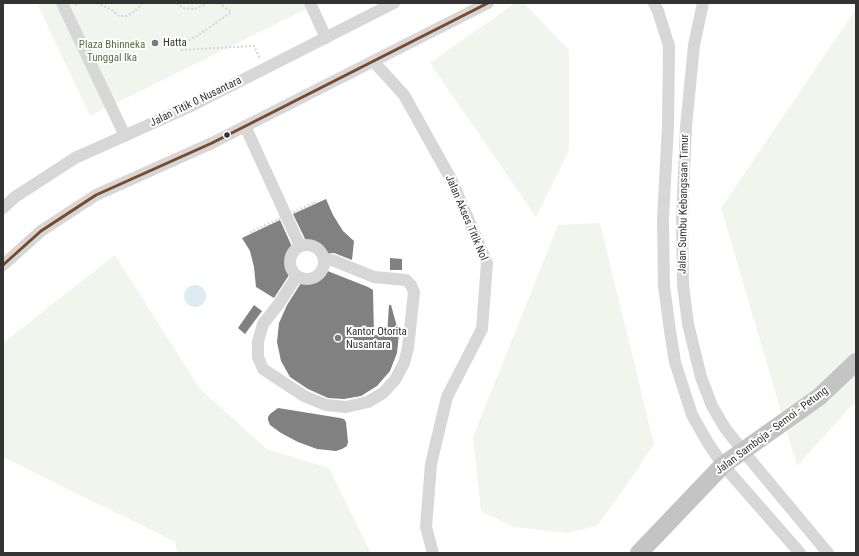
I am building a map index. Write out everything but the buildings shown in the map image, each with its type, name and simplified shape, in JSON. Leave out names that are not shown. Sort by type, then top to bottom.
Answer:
[{"type":"highway","name":"Jalan Samboja - Semoi - Petung","points":[[639,553],[723,464],[819,397],[856,362]]},
{"type":"street","points":[[62,3],[125,136]]},
{"type":"street","points":[[310,3],[326,38]]},
{"type":"street","name":"Jalan Titik 0 Nusantara","points":[[3,208],[15,197],[75,158],[193,105],[394,3]]},
{"type":"street","points":[[3,265],[41,231],[96,196],[212,143],[488,3]]},
{"type":"street","name":"Jalan Sumbu Kebangsaan Timur","points":[[654,3],[669,46],[668,126],[663,219],[664,286],[675,362],[692,415],[708,443],[723,464],[800,553]]},
{"type":"street","name":"Jalan Sumbu Kebangsaan Timur","points":[[703,3],[694,45],[686,127],[682,219],[683,285],[688,324],[701,377],[712,406],[725,428],[828,553]]},
{"type":"street","name":"Jalan Akses Titik Nol","points":[[373,61],[404,95],[452,181],[487,263],[482,329],[447,397],[431,464],[426,527],[433,553]]},
{"type":"street","points":[[245,126],[300,246]]},
{"type":"street","points":[[308,244],[316,247],[321,253],[324,261],[322,270],[316,277],[306,279],[297,276],[291,270],[289,260],[293,251],[300,246],[308,244]]},
{"type":"street","points":[[297,276],[278,305],[263,324],[258,341],[258,357],[263,369],[304,396],[326,405],[346,407],[368,402],[383,393],[395,380],[404,363],[408,348],[414,292],[411,285],[406,280],[374,278],[332,260],[324,261]]},
{"type":"path","points":[[93,3],[97,3],[110,9],[119,16],[127,16],[143,3]]},
{"type":"path","points":[[177,3],[183,8],[194,9],[206,3]]},
{"type":"path","points":[[220,3],[231,12],[200,34],[180,45],[181,50],[254,46],[265,68]]},
{"type":"path","points":[[252,233],[251,232],[286,215],[314,202],[315,203]]},
{"type":"green space","name":"Plaza Bhinneka Tunggal Ika","points":[[37,3],[318,3],[90,116]]},
{"type":"green space","points":[[515,3],[524,3],[569,50],[569,150],[536,217],[430,63]]},
{"type":"green space","points":[[856,9],[856,401],[797,466],[721,208]]},
{"type":"green space","points":[[600,223],[654,444],[597,526],[566,533],[515,527],[481,512],[473,437],[558,225]]},
{"type":"green space","points":[[115,255],[200,389],[267,449],[329,468],[371,553],[177,553],[175,542],[3,457],[3,343]]},
{"type":"shaded area","points":[[195,285],[203,288],[206,296],[203,304],[195,307],[187,304],[184,296],[187,288]]},
{"type":"transit line","points":[[3,265],[41,231],[96,195],[212,143],[488,3]]},
{"type":"place","name":"Hatta","points":[[155,43]]},
{"type":"place","name":"Kantor Otorita Nusantara","points":[[338,338]]}]
